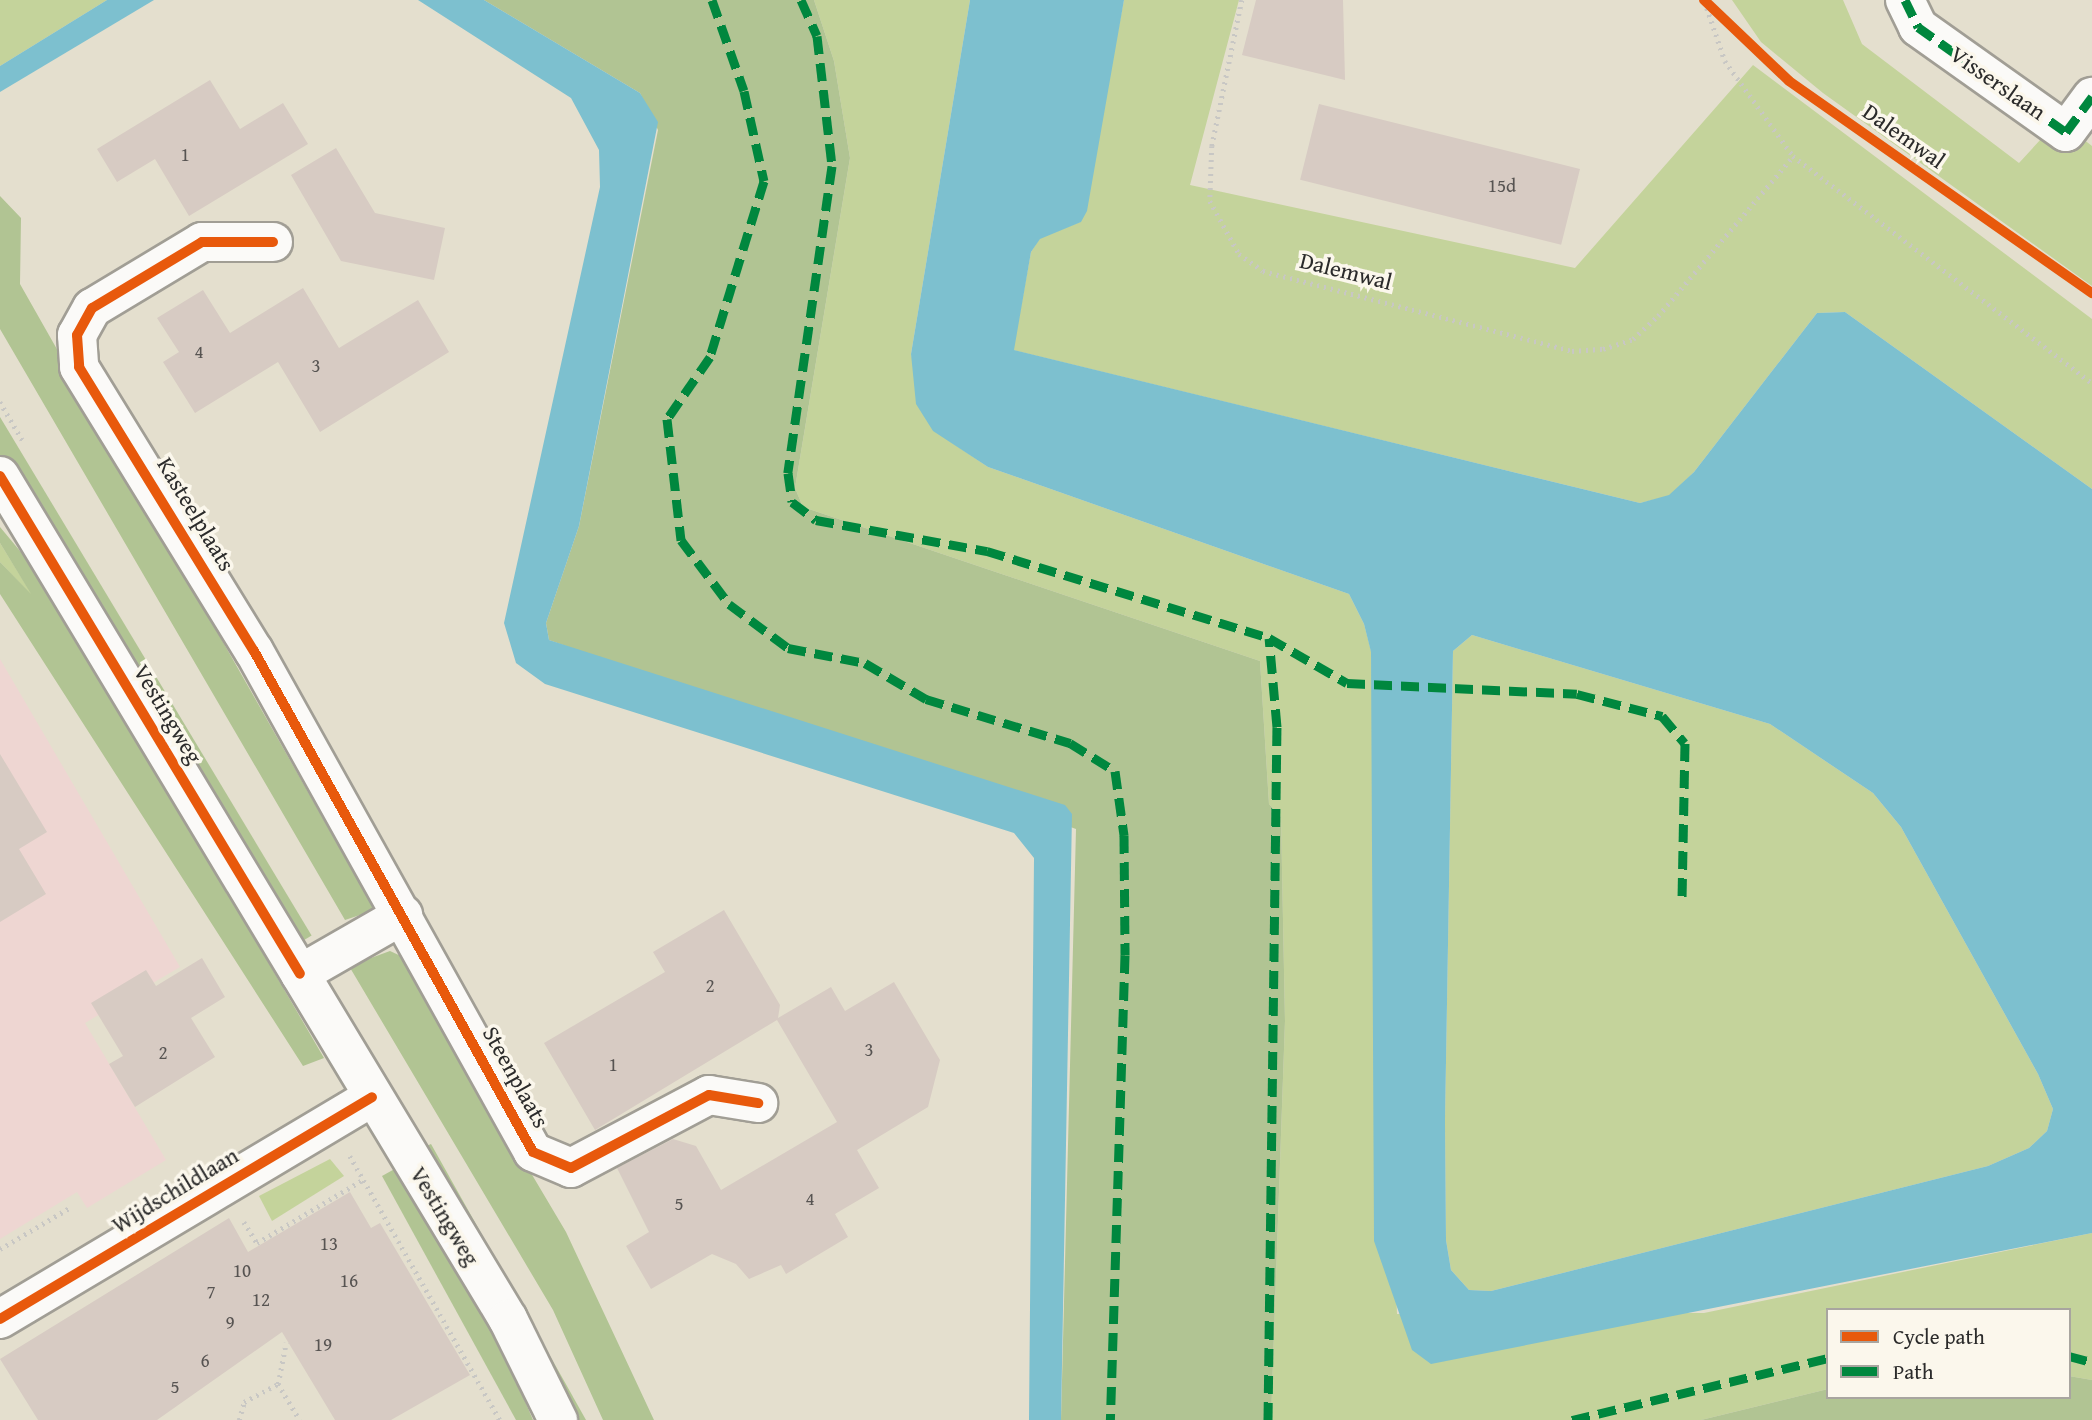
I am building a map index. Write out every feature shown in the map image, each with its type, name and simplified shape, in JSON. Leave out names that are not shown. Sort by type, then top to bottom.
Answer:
[{"type":"street","name":"Visserslaan","points":[[1905,0],[1918,27],[2066,132],[2092,97]]},
{"type":"street","name":"Kasteelplaats","points":[[273,242],[202,242],[92,308],[75,351],[403,915]]},
{"type":"street","name":"Vestingweg","points":[[0,476],[508,1319],[558,1420]]},
{"type":"street","points":[[300,974],[403,915]]},
{"type":"street","name":"Steenplaats","points":[[403,915],[544,1161],[585,1165],[709,1095],[758,1103]]},
{"type":"street","name":"Wijdschildlaan","points":[[0,1319],[372,1097]]},
{"type":"path","points":[[1706,4],[1726,61],[1793,156],[2092,383]]},
{"type":"path","points":[[1706,4],[1728,26]]},
{"type":"path","points":[[329,1122],[500,1420]]},
{"type":"path","points":[[222,1186],[257,1243],[364,1179]]},
{"type":"path","points":[[0,1249],[71,1207]]},
{"type":"path","points":[[286,1343],[278,1384],[300,1420]]},
{"type":"path","points":[[239,1420],[244,1402],[278,1384]]},
{"type":"shaded area","points":[[0,659],[180,967],[85,1023],[166,1160],[87,1208],[77,1192],[0,1239]]},
{"type":"green space","points":[[0,0],[107,0],[0,66]]},
{"type":"green space","points":[[484,0],[814,0],[834,61],[850,158],[795,488],[803,507],[1260,661],[1269,804],[1281,817],[1285,1021],[1271,1420],[1061,1420],[1076,829],[549,640],[546,623],[579,526],[658,130],[640,93]]},
{"type":"green space","points":[[814,0],[970,0],[911,354],[933,430],[988,467],[1349,594],[1364,624],[1371,651],[1397,1314],[1704,1313],[2092,1233],[2092,1380],[2071,1376],[2071,1308],[1826,1308],[1826,1389],[1701,1420],[1271,1420],[1285,1021],[1281,817],[1269,804],[1260,661],[803,507],[795,488],[850,158],[834,61]]},
{"type":"green space","points":[[1124,0],[1239,0],[1190,185],[1575,268],[1753,65],[2092,319],[2092,489],[1845,312],[1817,313],[1694,472],[1669,496],[1640,503],[1013,350],[1031,252],[1040,238],[1080,222]]},
{"type":"green space","points":[[1732,0],[1843,0],[1862,44],[2019,163],[2041,139],[2053,144],[2083,139],[2092,146],[2092,286],[1823,93],[1761,42]]},
{"type":"green space","points":[[0,196],[21,218],[20,284],[375,910],[345,920],[0,329]]},
{"type":"green space","points":[[0,417],[312,936],[291,948],[0,464]]},
{"type":"green space","points":[[0,527],[50,587],[324,1058],[303,1066],[0,594],[0,562],[31,594],[0,543]]},
{"type":"green space","points":[[0,543],[34,598],[0,562]]},
{"type":"green space","points":[[1472,635],[1770,724],[1873,793],[1901,827],[2038,1074],[2053,1109],[2047,1131],[2029,1148],[1988,1166],[1491,1291],[1469,1290],[1451,1270],[1446,1240],[1445,1121],[1453,651]]},
{"type":"green space","points":[[390,951],[403,957],[566,1232],[654,1420],[603,1420],[553,1310],[349,966]]},
{"type":"green space","points":[[431,1144],[586,1420],[568,1420],[422,1148]]},
{"type":"green space","points":[[330,1159],[344,1176],[272,1221],[259,1196]]},
{"type":"green space","points":[[400,1166],[496,1333],[533,1420],[516,1420],[382,1176]]},
{"type":"green space","points":[[2071,1376],[2092,1380],[2092,1420],[1701,1420],[1826,1389],[1826,1399],[2071,1399]]},
{"type":"water","points":[[107,0],[154,0],[0,92],[0,66]]},
{"type":"water","points":[[418,0],[484,0],[640,93],[658,122],[579,526],[546,623],[549,640],[1065,805],[1072,814],[1061,1420],[1029,1420],[1034,858],[1014,833],[545,684],[516,663],[504,623],[600,187],[599,150],[571,98]]},
{"type":"water","points":[[970,0],[1124,0],[1087,211],[1081,222],[1040,239],[1031,252],[1014,350],[1640,503],[1669,495],[1694,472],[1817,313],[1845,312],[2092,489],[2092,1233],[1431,1364],[1412,1350],[1374,1241],[1371,652],[1364,624],[1349,594],[988,467],[933,431],[916,404],[911,354]],"holes":[[[1472,635],[1770,724],[1873,793],[1901,827],[2038,1074],[2053,1109],[2047,1131],[2029,1148],[1988,1166],[1491,1291],[1469,1290],[1451,1270],[1446,1240],[1445,1121],[1453,651]]]},
{"type":"building","points":[[1256,0],[1343,0],[1345,80],[1242,55]]},
{"type":"building","points":[[210,80],[240,129],[283,103],[308,144],[189,216],[155,159],[117,182],[97,149]]},
{"type":"building","points":[[1319,104],[1580,169],[1561,245],[1300,180]]},
{"type":"building","points":[[336,148],[375,213],[445,228],[434,280],[341,261],[291,175]]},
{"type":"building","points":[[303,288],[339,348],[418,300],[449,352],[320,432],[278,362],[195,413],[163,362],[179,352],[157,318],[203,290],[230,333]]},
{"type":"building","points":[[0,754],[47,832],[19,849],[46,894],[0,922]]},
{"type":"building","points":[[724,910],[780,1005],[778,1018],[831,987],[845,1011],[894,982],[940,1060],[928,1107],[857,1150],[879,1188],[835,1214],[848,1237],[786,1274],[781,1265],[749,1279],[736,1264],[712,1254],[651,1289],[626,1246],[649,1232],[617,1168],[673,1139],[696,1146],[721,1190],[837,1122],[777,1020],[595,1130],[544,1043],[665,972],[653,952]]},
{"type":"building","points":[[202,958],[225,997],[191,1018],[215,1057],[135,1107],[109,1064],[123,1056],[91,1003],[146,970],[156,986]]},
{"type":"building","points":[[350,1192],[371,1228],[380,1223],[470,1375],[391,1420],[335,1420],[282,1332],[157,1420],[38,1420],[0,1359],[229,1218],[248,1252]]},
{"type":"marked path","points":[[712,0],[744,91],[764,181],[710,357],[667,419],[681,540],[729,604],[788,648],[865,663],[926,699],[1070,743],[1115,771],[1124,835],[1125,955],[1110,1420]]},
{"type":"marked path","points":[[801,0],[817,36],[832,166],[788,473],[792,502],[816,520],[987,551],[1269,638],[1347,683],[1577,694],[1662,716],[1685,743],[1682,903]]},
{"type":"marked path","points":[[1905,0],[1918,27],[2066,132],[2092,97]]},
{"type":"marked path","points":[[1268,1420],[1277,727],[1269,638]]},
{"type":"marked path","points":[[2071,1357],[2092,1362]]},
{"type":"marked path","points":[[1572,1420],[1826,1358]]},
{"type":"cycle path","name":"Dalemwal","points":[[1704,0],[1789,81],[2092,293]]},
{"type":"cycle path","points":[[273,242],[202,242],[92,308],[77,335],[79,367],[254,651],[533,1152],[571,1168],[709,1095],[758,1103]]},
{"type":"cycle path","points":[[0,476],[300,974]]},
{"type":"cycle path","points":[[0,1319],[372,1097]]}]
